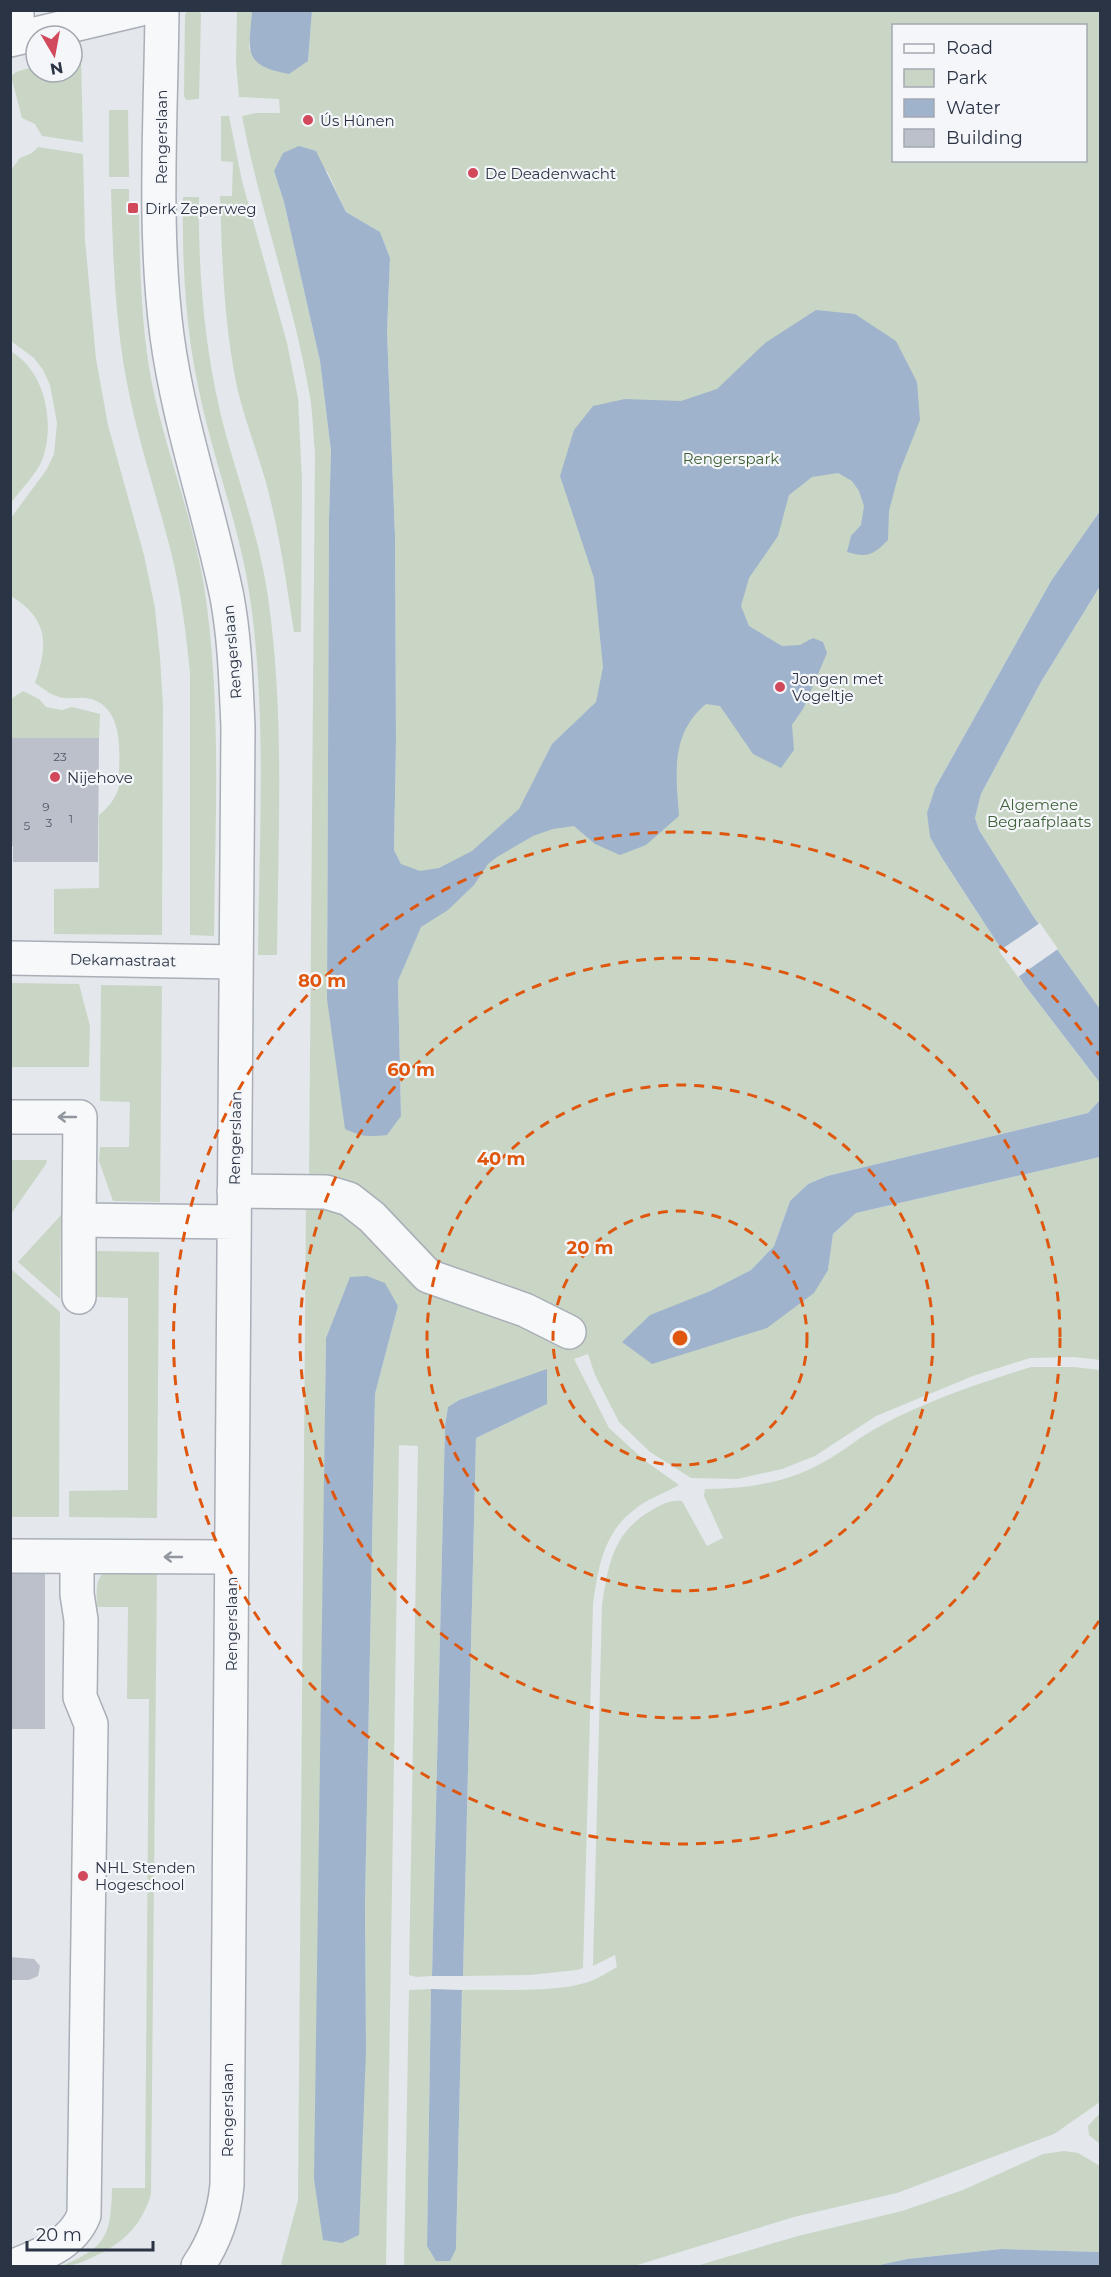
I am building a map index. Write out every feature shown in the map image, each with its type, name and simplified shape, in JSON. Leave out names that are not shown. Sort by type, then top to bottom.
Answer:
[{"type":"street","points":[[15,29],[137,10]]},
{"type":"street","name":"Rengerslaan","points":[[162,10],[161,239],[167,335],[180,405],[211,524],[227,599],[235,663],[238,728],[227,2185],[219,2228],[198,2266]]},
{"type":"street","name":"Dekamastraat","points":[[10,958],[236,962]]},
{"type":"street","points":[[10,1117],[80,1117],[79,1298]]},
{"type":"street","points":[[80,1220],[234,1207],[326,1192],[349,1199],[372,1217],[428,1276],[525,1310],[569,1332]]},
{"type":"street","points":[[10,1556],[231,1557]]},
{"type":"street","points":[[14,2266],[61,2245],[79,2228],[84,2215],[91,1724],[80,1697],[81,1620],[77,1594],[77,1557]]},
{"type":"green space","points":[[187,11],[201,14],[199,99],[186,100],[184,96],[185,15]]},
{"type":"green space","name":"Rengerspark","points":[[237,11],[252,11],[249,49],[308,61],[312,11],[1100,11],[1100,511],[1051,581],[935,788],[929,824],[942,858],[1024,984],[1100,1083],[1100,1100],[1088,1113],[827,1176],[808,1184],[790,1201],[774,1246],[751,1270],[708,1292],[828,1270],[833,1234],[856,1213],[1100,1157],[1100,1360],[1074,1357],[1030,1358],[973,1376],[876,1416],[815,1456],[782,1469],[737,1479],[691,1478],[650,1452],[619,1422],[595,1375],[588,1354],[574,1359],[609,1428],[644,1460],[679,1485],[634,1510],[615,1529],[604,1553],[597,1578],[593,1605],[583,1968],[577,1970],[530,1975],[463,1976],[476,1438],[547,1404],[547,1370],[459,1400],[448,1407],[445,1425],[432,1976],[417,1977],[409,1975],[418,1446],[399,1445],[386,2266],[283,2266],[281,2264],[298,2200],[315,452],[311,404],[303,362],[242,116],[256,113],[280,113],[279,99],[239,97],[236,63]],"holes":[[[274,171],[327,171],[346,212],[380,232],[390,258],[387,332],[395,536],[394,850],[401,864],[412,947],[398,981],[401,1116],[327,999],[331,451],[320,361],[284,202]],[[350,1278],[398,1306],[375,1394],[365,1904],[366,2051],[320,1888],[326,1338]]]},
{"type":"green space","points":[[24,70],[24,84],[82,84],[83,142],[42,136],[35,124],[22,118],[11,76]]},
{"type":"green space","points":[[109,110],[128,110],[129,177],[109,177]]},
{"type":"green space","points":[[221,116],[229,116],[242,181],[287,343],[298,398],[302,480],[301,632],[294,632],[274,517],[265,479],[240,399],[229,340],[224,292],[220,196],[232,196],[233,162],[221,161]]},
{"type":"green space","points":[[38,147],[83,154],[85,240],[96,359],[108,425],[144,555],[155,608],[163,706],[162,935],[54,934],[54,889],[99,888],[99,815],[110,804],[118,790],[119,753],[116,724],[107,709],[100,703],[86,698],[60,697],[35,683],[42,657],[42,634],[33,614],[11,596],[11,518],[47,469],[54,454],[57,423],[50,385],[43,370],[34,358],[11,341],[11,170],[20,158],[32,153]]},
{"type":"green space","points":[[111,189],[129,189],[129,211],[139,212],[143,320],[148,363],[164,435],[193,535],[204,586],[210,630],[215,717],[214,936],[190,935],[190,673],[175,567],[139,437],[125,372],[116,294]]},
{"type":"green space","points":[[183,197],[199,197],[204,317],[213,376],[226,435],[255,535],[268,597],[279,731],[277,955],[258,955],[261,767],[254,625],[242,555],[203,410],[190,339],[185,292]]},
{"type":"green space","points":[[10,351],[32,371],[39,384],[47,413],[48,429],[40,464],[11,503]]},
{"type":"green space","name":"Algemene Begraafplaats","points":[[1100,586],[1100,1009],[1033,916],[979,830],[975,818],[981,794],[1041,682]]},
{"type":"green space","points":[[23,691],[39,699],[46,707],[62,710],[72,707],[100,714],[99,738],[11,738],[11,699]]},
{"type":"green space","points":[[11,983],[79,984],[90,1026],[89,1067],[11,1067]]},
{"type":"green space","points":[[101,985],[162,986],[160,1202],[113,1201],[99,1161],[100,1147],[129,1147],[130,1102],[100,1101]]},
{"type":"green space","points":[[11,1160],[47,1160],[11,1214]]},
{"type":"green space","points":[[61,1215],[60,1298],[60,1299],[18,1262]]},
{"type":"green space","points":[[97,1251],[159,1252],[157,1518],[69,1517],[69,1491],[128,1490],[128,1298],[97,1297]]},
{"type":"green space","points":[[11,1269],[60,1312],[59,1517],[11,1517]]},
{"type":"green space","points":[[1031,1367],[1074,1367],[1100,1370],[1100,2102],[1054,2134],[897,2193],[794,2217],[634,2266],[404,2266],[409,1990],[431,1989],[427,2246],[456,2249],[462,1990],[560,1988],[592,1981],[617,1967],[615,1955],[593,1966],[602,1606],[610,1563],[621,1539],[639,1519],[652,1510],[663,1504],[682,1501],[707,1546],[723,1538],[704,1496],[705,1489],[764,1484],[807,1471],[828,1460],[874,1429],[900,1416],[936,1400]]},
{"type":"green space","points":[[157,1570],[151,2194],[137,2224],[122,2240],[86,2261],[62,2266],[88,2253],[103,2238],[110,2218],[112,2188],[145,2188],[149,1699],[127,1699],[128,1607],[97,1607],[97,1592],[99,1579],[105,1572]]},
{"type":"green space","points":[[1100,2113],[1100,2144],[1089,2135],[1088,2126]]},
{"type":"green space","points":[[1064,2151],[1078,2153],[1100,2166],[1100,2252],[1001,2249],[907,2259],[875,2266],[696,2266],[798,2236],[902,2211],[963,2190],[1043,2154]]},
{"type":"water","points":[[252,11],[312,11],[308,61],[289,74],[263,66],[256,61],[250,47]]},
{"type":"water","points":[[299,146],[316,151],[346,212],[380,232],[390,258],[387,332],[395,536],[394,850],[401,864],[420,871],[439,868],[472,851],[519,809],[552,744],[596,702],[603,667],[594,578],[560,476],[574,430],[593,406],[625,399],[681,401],[717,389],[765,343],[816,310],[855,314],[896,341],[917,382],[920,420],[899,473],[889,511],[888,540],[870,554],[860,555],[847,552],[851,536],[861,525],[864,506],[859,491],[852,481],[838,473],[812,477],[789,495],[778,536],[749,578],[741,606],[749,626],[782,646],[800,645],[813,638],[823,642],[827,653],[803,709],[792,725],[794,750],[781,768],[753,754],[720,706],[706,704],[686,728],[681,742],[677,770],[679,816],[646,845],[620,855],[595,844],[574,826],[553,829],[533,836],[488,864],[474,885],[448,910],[421,927],[398,981],[401,1116],[387,1135],[380,1136],[361,1135],[345,1129],[327,999],[331,451],[320,361],[284,202],[274,171],[283,153]]},
{"type":"water","points":[[1100,511],[1100,586],[1041,682],[981,794],[975,818],[979,830],[1033,916],[1100,1009],[1100,1083],[1024,984],[942,858],[930,837],[927,813],[935,788],[1051,581]]},
{"type":"water","points":[[1100,1100],[1100,1157],[856,1213],[833,1234],[828,1270],[814,1293],[767,1328],[652,1364],[622,1342],[650,1315],[708,1292],[751,1270],[774,1246],[790,1201],[808,1184],[827,1176],[1088,1113]]},
{"type":"water","points":[[367,1276],[385,1283],[398,1306],[375,1394],[365,1904],[366,2051],[359,2235],[342,2243],[323,2240],[314,2179],[326,1338],[350,1277]]},
{"type":"water","points":[[547,1369],[547,1404],[476,1438],[463,1976],[432,1976],[445,1425],[448,1407],[459,1400]]},
{"type":"water","points":[[431,1989],[462,1990],[456,2249],[450,2261],[436,2261],[427,2246]]},
{"type":"water","points":[[1001,2249],[1100,2252],[1100,2266],[875,2266],[907,2259]]},
{"type":"pier","points":[[1040,923],[1058,949],[1018,977],[999,951]]},
{"type":"building","name":"Nijehove","points":[[10,738],[99,738],[98,862],[13,862],[13,846],[10,846]]},
{"type":"building","points":[[10,1571],[45,1571],[45,1729],[10,1729]]},
{"type":"building","points":[[10,1957],[34,1959],[40,1966],[38,1976],[29,1980],[10,1980]]},
{"type":"place","name":"Ús Hûnen","points":[[308,120]]},
{"type":"place","name":"De Deadenwacht","points":[[473,173]]},
{"type":"place","name":"Dirk Zeperweg","points":[[133,208]]},
{"type":"place","name":"Jongen met Vogeltje","points":[[780,687]]},
{"type":"place","name":"Nijehove","points":[[55,777]]},
{"type":"place","name":"NHL Stenden Hogeschool","points":[[83,1876]]}]
